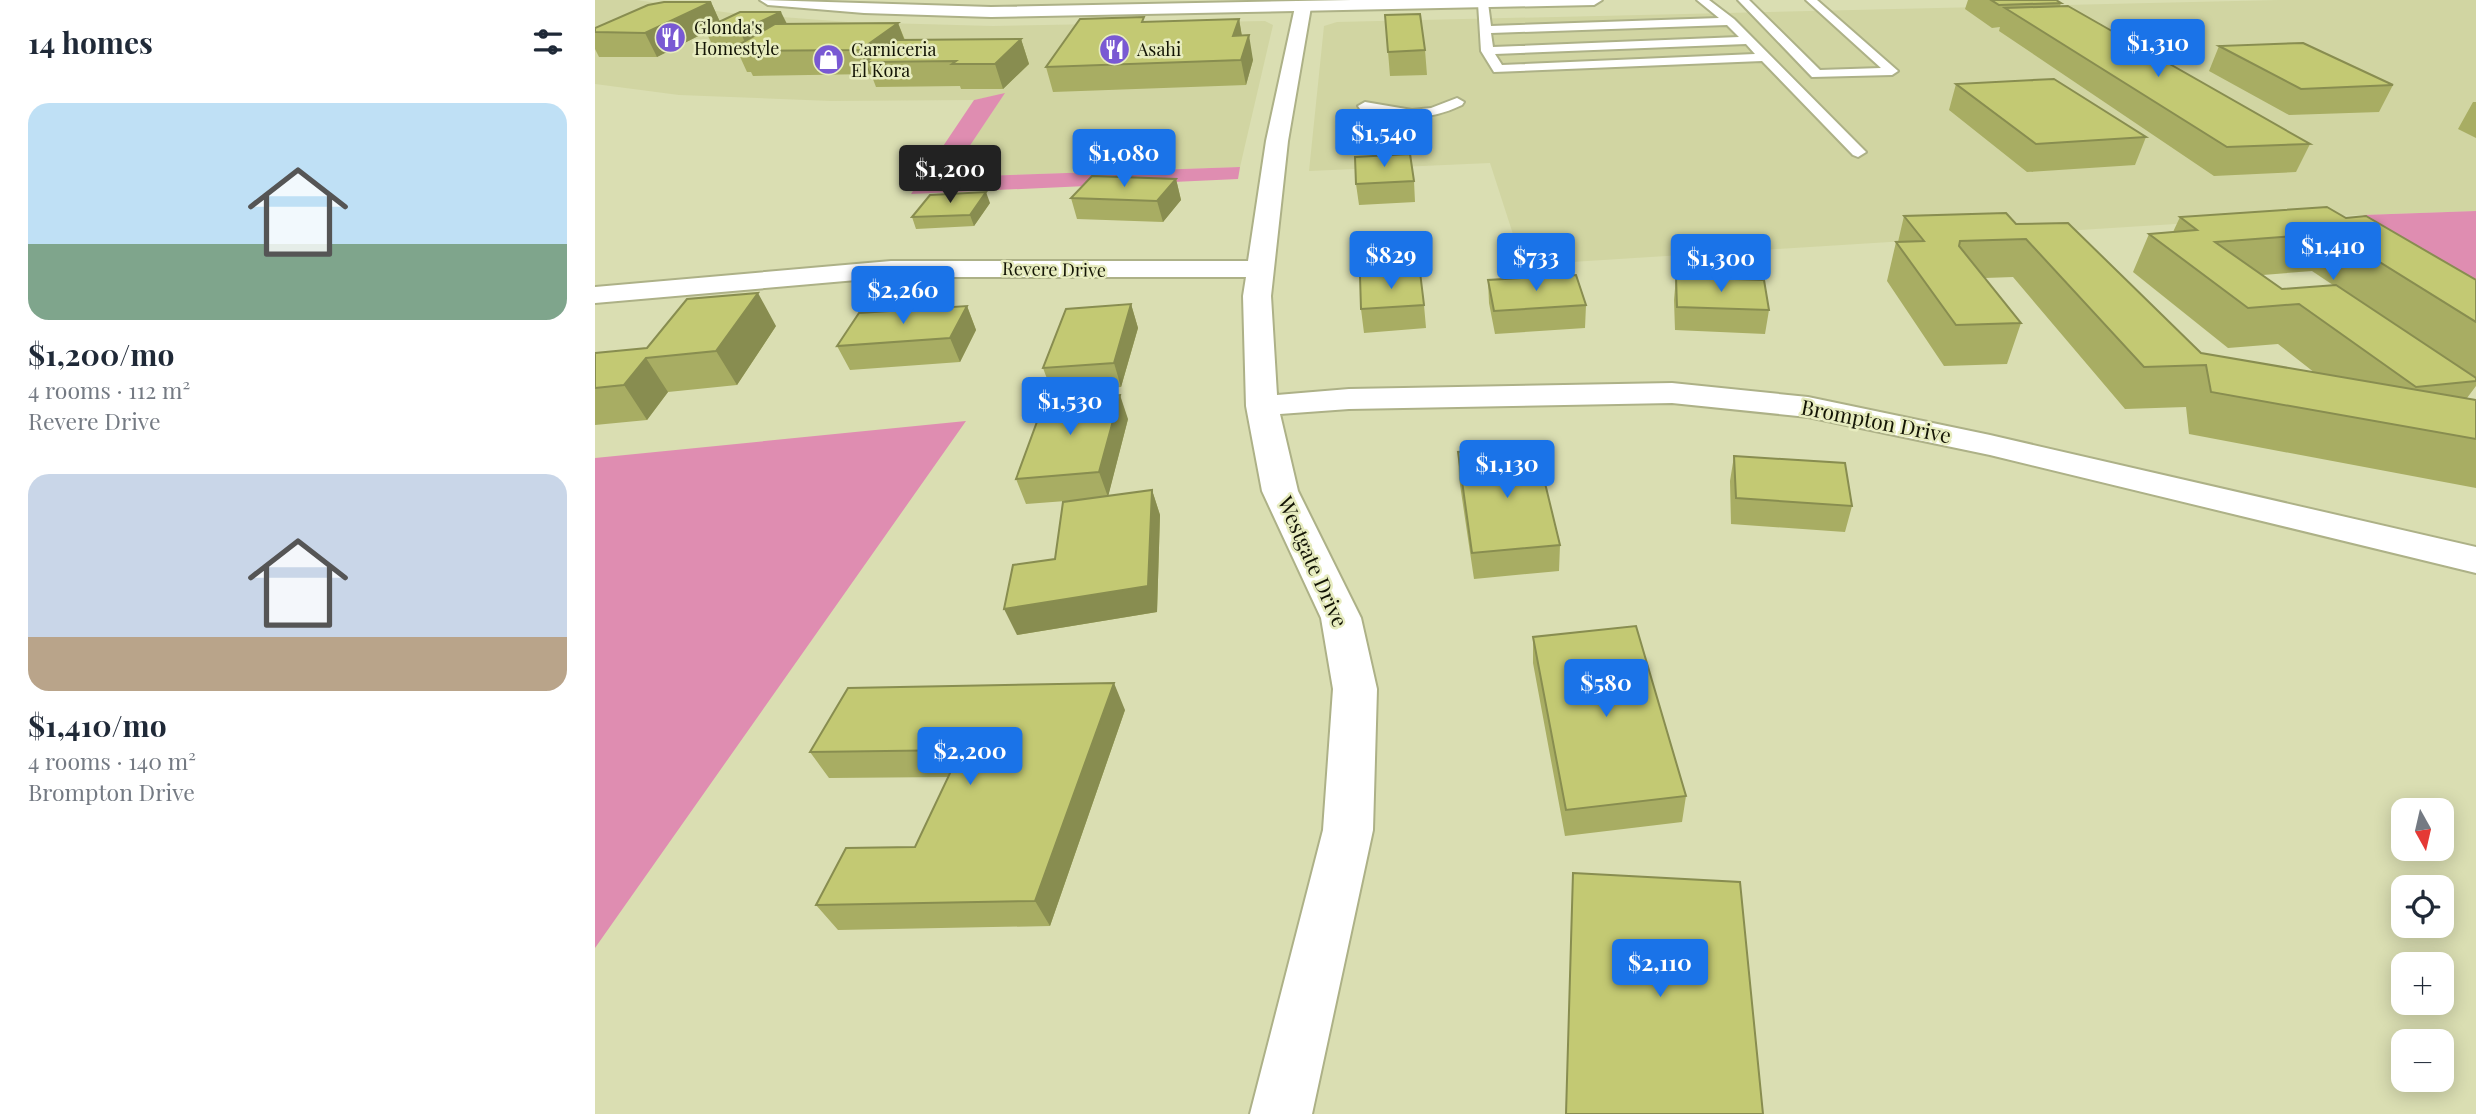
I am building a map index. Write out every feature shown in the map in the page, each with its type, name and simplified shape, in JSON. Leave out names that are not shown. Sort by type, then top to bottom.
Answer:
[{"type":"street","points":[[768,0],[877,8],[991,12],[1594,0]]},
{"type":"street","name":"Westgate Drive","points":[[1282,1114],[1348,830],[1355,689],[1341,618],[1280,491],[1262,406],[1258,296],[1277,141],[1303,7]]},
{"type":"street","name":"Revere Drive","points":[[595,295],[786,277],[928,268],[1189,273],[1262,268]]},
{"type":"street","name":"Brompton Drive","points":[[1262,406],[1349,399],[1672,393],[1808,407],[1990,445],[2476,560]]},
{"type":"lane","points":[[1702,0],[1730,21],[1858,152]]},
{"type":"lane","points":[[1743,0],[1817,74],[1892,71],[1811,0]]},
{"type":"lane","points":[[1483,3],[1487,51],[1498,69],[1766,57]]},
{"type":"lane","points":[[1486,30],[1730,21]]},
{"type":"lane","points":[[1487,51],[1749,40]]},
{"type":"lane","points":[[1365,106],[1384,112],[1417,115],[1444,110],[1457,102]]},
{"type":"shaded area","points":[[595,0],[636,0],[731,13],[848,22],[993,26],[1265,21],[1273,25],[1240,167],[949,177],[1004,94],[974,100],[831,101],[679,95],[595,84]]},
{"type":"shaded area","points":[[2279,0],[2476,0],[2476,211],[2271,218],[1523,265],[1490,163],[1309,171],[1324,26],[1337,22]]},
{"type":"shaded area","points":[[1005,93],[949,177],[1240,167],[1238,179],[911,194],[974,100]]},
{"type":"shaded area","points":[[2476,211],[2476,280],[2363,215]]},
{"type":"shaded area","points":[[966,421],[595,948],[595,458]]},
{"type":"building","points":[[1991,0],[2056,0],[2061,3],[1999,5]]},
{"type":"building","points":[[664,2],[711,2],[645,33],[595,32],[595,28],[648,5]]},
{"type":"building","points":[[2068,6],[2310,144],[2227,147],[2005,8]]},
{"type":"building","points":[[740,12],[781,12],[740,31],[706,31]]},
{"type":"building","points":[[1420,14],[1425,50],[1388,52],[1385,15]]},
{"type":"building","points":[[1144,17],[1142,22],[1239,19],[1233,36],[1249,35],[1241,60],[1046,67],[1080,19]]},
{"type":"building","points":[[898,23],[860,50],[742,51],[749,47],[735,47],[775,24]]},
{"type":"building","points":[[1021,39],[995,64],[952,64],[956,61],[866,62],[895,40]]},
{"type":"building","points":[[2303,43],[2393,85],[2301,89],[2219,46]]},
{"type":"building","points":[[2054,79],[2146,137],[2036,144],[1956,84]]},
{"type":"building","points":[[1410,154],[1414,181],[1356,184],[1355,157]]},
{"type":"building","points":[[1092,176],[1176,179],[1157,201],[1071,198]]},
{"type":"building","points":[[986,192],[970,215],[912,217],[930,195]]},
{"type":"building","points":[[2327,207],[2346,218],[2366,216],[2476,280],[2476,322],[2333,233],[2215,242],[2282,289],[2336,285],[2476,378],[2476,381],[2416,387],[2299,304],[2248,308],[2149,234],[2197,230],[2180,217]]},
{"type":"building","points":[[2006,213],[2016,224],[2068,223],[2201,353],[2476,400],[2476,439],[2211,392],[2206,365],[2144,367],[2026,239],[1960,241],[1959,246],[2021,323],[1956,325],[1896,242],[1924,241],[1904,216]]},
{"type":"building","points":[[1420,272],[1424,305],[1361,309],[1360,276]]},
{"type":"building","points":[[1576,275],[1586,305],[1494,311],[1488,280]]},
{"type":"building","points":[[1676,277],[1764,280],[1769,310],[1677,307]]},
{"type":"building","points":[[758,293],[716,351],[646,358],[624,385],[595,388],[595,353],[647,348],[687,299]]},
{"type":"building","points":[[1131,304],[1114,363],[1043,368],[1066,309]]},
{"type":"building","points":[[967,306],[950,338],[837,346],[859,313]]},
{"type":"building","points":[[1120,395],[1099,472],[1016,479],[1045,400]]},
{"type":"building","points":[[1536,446],[1560,545],[1472,553],[1458,452]]},
{"type":"building","points":[[1734,456],[1845,463],[1852,506],[1736,498]]},
{"type":"building","points":[[1152,490],[1148,586],[1004,609],[1013,565],[1055,559],[1063,502]]},
{"type":"building","points":[[1636,626],[1686,796],[1566,810],[1533,637]]},
{"type":"building","points":[[1114,683],[1035,901],[816,905],[846,848],[915,847],[961,750],[810,752],[848,688]]},
{"type":"building","points":[[1573,873],[1740,882],[1763,1114],[1566,1114]]},
{"type":"place","name":"Glonda's Homestyle","points":[[671,38]]},
{"type":"place","name":"Asahi","points":[[1114,50]]},
{"type":"place","name":"Carniceria El Kora","points":[[828,60]]}]
